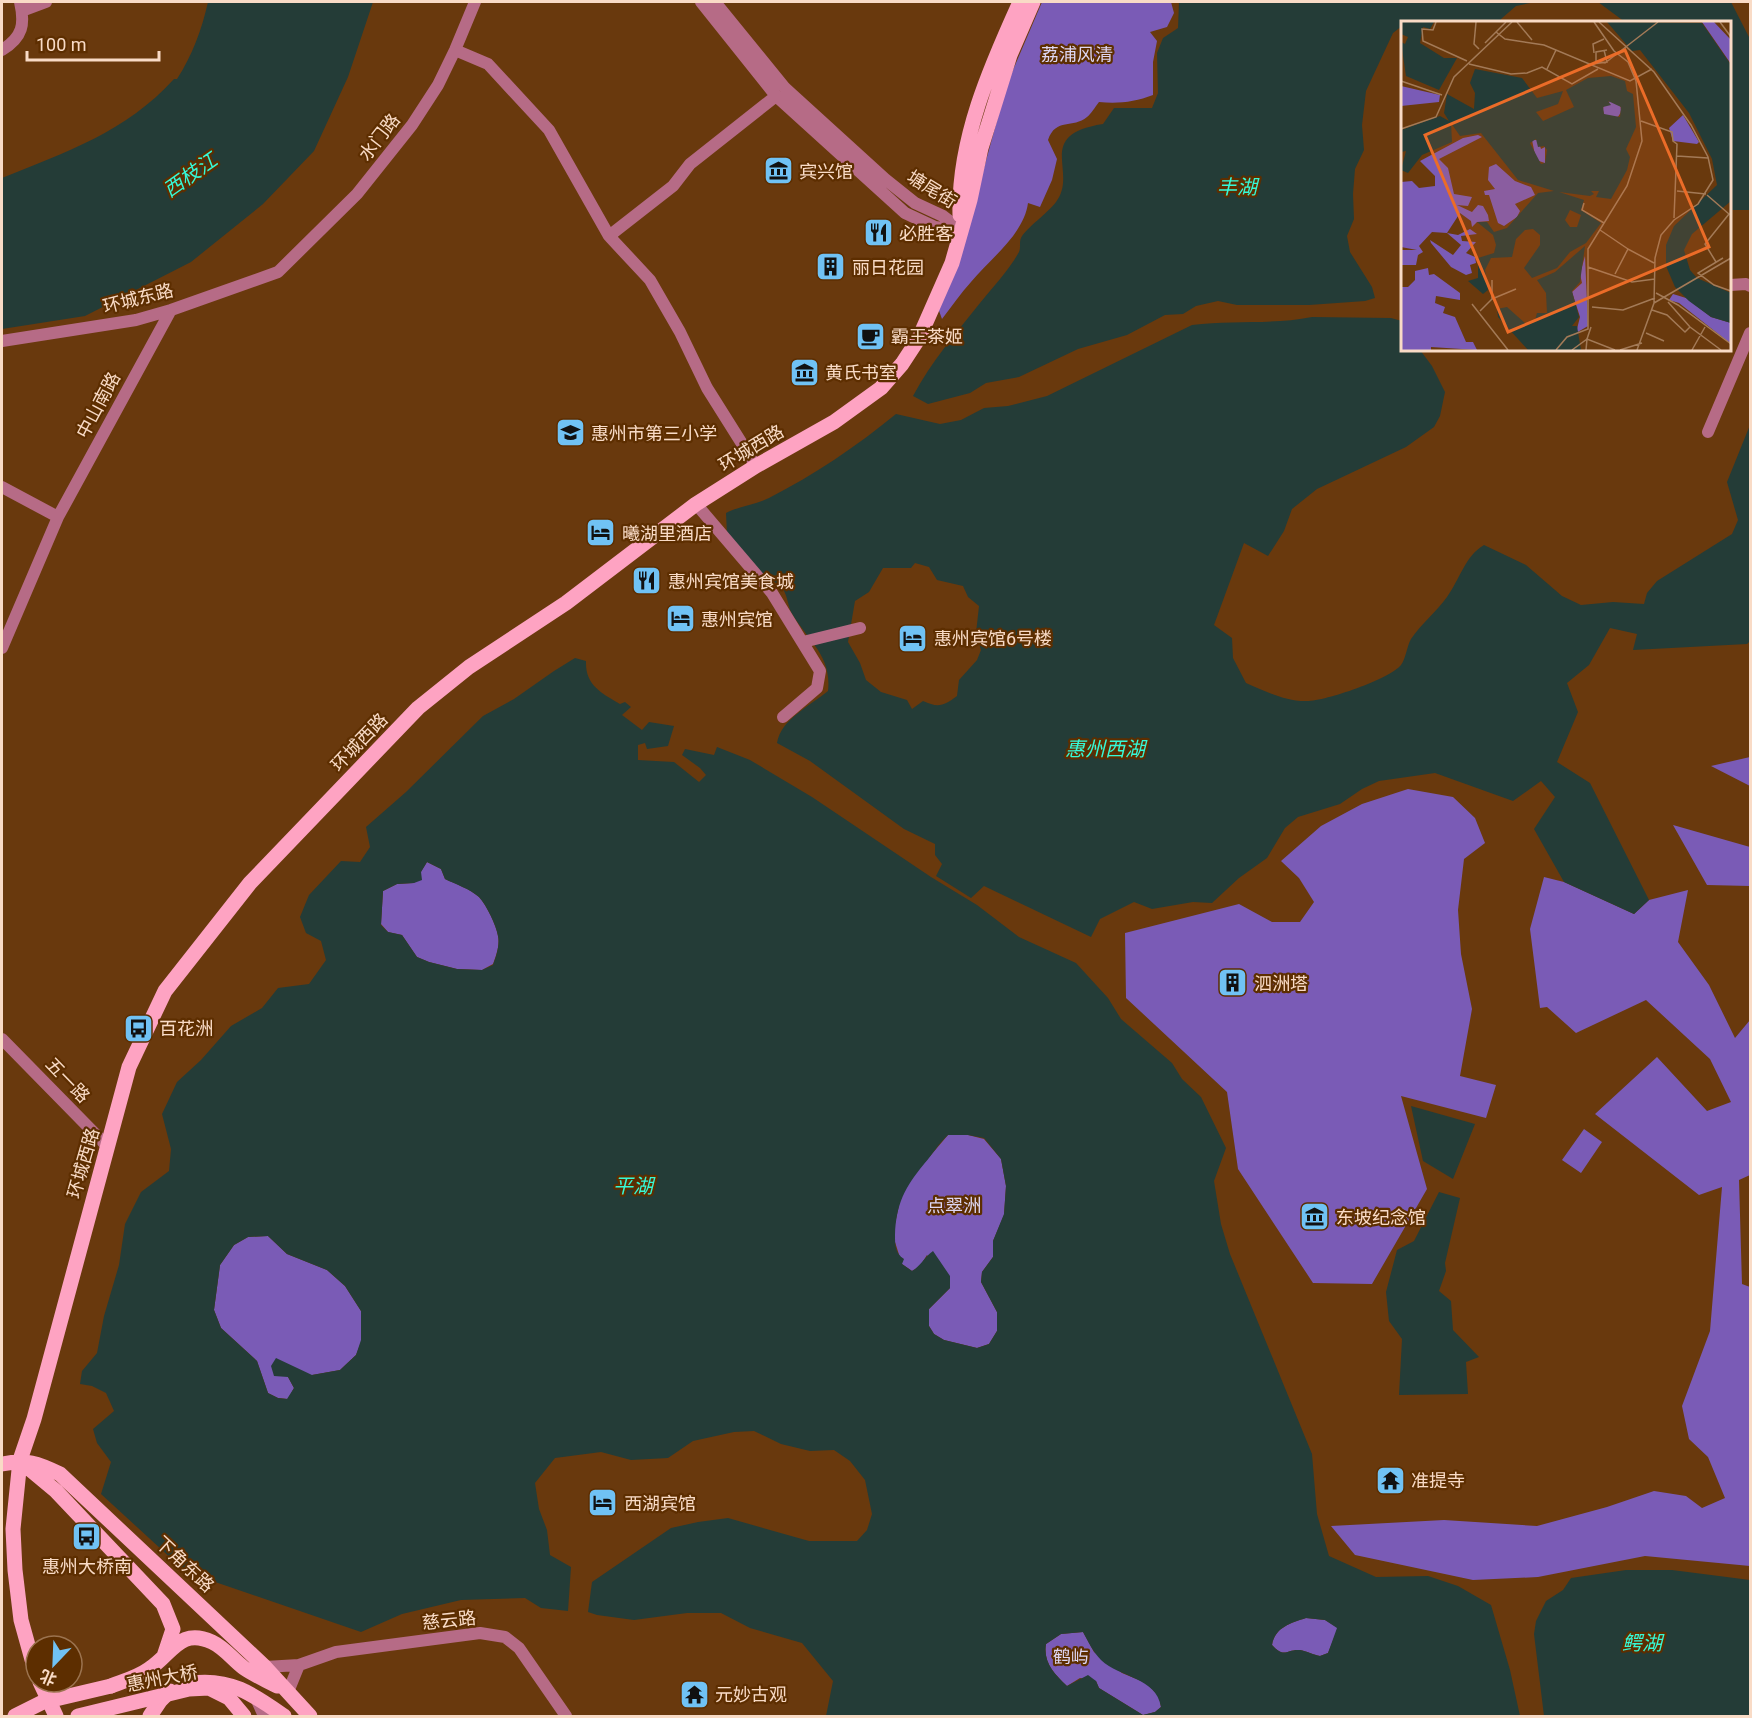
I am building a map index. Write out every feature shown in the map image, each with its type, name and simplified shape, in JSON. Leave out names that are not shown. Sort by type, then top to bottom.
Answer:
[{"type":"main road","name":"环城西路","points":[[961,230],[960,195],[977,103],[992,63],[1020,2]]},
{"type":"main road","name":"环城西路","points":[[25,1634],[15,1570],[13,1529],[20,1460],[34,1419],[129,1067],[165,991],[250,883],[418,708],[469,668],[566,603],[696,504],[756,466],[834,422],[881,388],[902,364],[919,338],[952,263],[970,200],[981,148],[1006,65],[1033,2]]},
{"type":"main road","name":"下角东路","points":[[2,1464],[20,1460],[41,1464],[60,1474],[265,1667],[310,1716]]},
{"type":"main road","points":[[20,1460],[56,1491],[163,1604],[173,1629],[165,1656]]},
{"type":"main road","name":"惠州大桥","points":[[15,1716],[43,1702],[111,1686],[134,1678],[150,1669],[178,1642],[186,1638],[199,1638],[220,1646],[244,1668],[288,1692]]},
{"type":"main road","points":[[151,1715],[172,1689],[185,1684],[219,1681],[254,1695],[284,1716]]},
{"type":"main road","name":"惠州大桥","points":[[78,1716],[189,1689],[209,1688],[229,1698],[244,1716]]},
{"type":"main road","points":[[46,1694],[56,1716]]},
{"type":"street","points":[[2,50],[19,36],[23,16],[21,6],[46,2]]},
{"type":"street","name":"水门路","points":[[278,272],[314,239],[362,188],[412,125],[438,85],[474,2]]},
{"type":"street","name":"塘尾街","points":[[701,2],[776,96],[906,213],[935,227],[961,230]]},
{"type":"street","name":"塘尾街","points":[[715,2],[785,88],[885,179],[915,203],[943,216],[961,230]]},
{"type":"street","points":[[455,50],[488,64],[549,130],[609,236],[650,280],[680,332],[707,388],[756,466]]},
{"type":"street","points":[[609,236],[673,186],[690,164],[776,96]]},
{"type":"street","name":"环城东路","points":[[2,340],[136,320],[278,272]]},
{"type":"street","points":[[1731,285],[1750,286]]},
{"type":"street","name":"中山南路","points":[[2,648],[58,517],[171,310]]},
{"type":"street","points":[[1708,432],[1750,333]]},
{"type":"street","points":[[2,487],[58,517]]},
{"type":"street","points":[[696,504],[772,593],[820,672],[817,688],[783,717]]},
{"type":"street","points":[[803,642],[860,628]]},
{"type":"street","name":"五一路","points":[[2,1039],[107,1146]]},
{"type":"street","name":"慈云路","points":[[265,1667],[299,1665],[336,1652],[480,1633],[505,1637],[519,1648],[566,1716]]},
{"type":"street","points":[[288,1692],[299,1665]]},
{"type":"street","points":[[254,1695],[264,1716]]},
{"type":"green space","name":"荔浦风清","points":[[1042,2],[1171,2],[1174,13],[1167,27],[1150,32],[1157,41],[1153,62],[1153,95],[1126,102],[1099,102],[1082,120],[1060,126],[1051,133],[1048,140],[1057,159],[1052,180],[1040,207],[1028,203],[1020,225],[1013,236],[967,286],[942,319],[938,308],[970,219],[1007,84]]},
{"type":"green space","points":[[1750,757],[1750,786],[1711,766]]},
{"type":"green space","points":[[1408,789],[1453,797],[1475,818],[1485,843],[1464,859],[1458,910],[1461,954],[1472,1009],[1460,1076],[1496,1085],[1486,1118],[1401,1096],[1427,1189],[1372,1284],[1313,1283],[1238,1169],[1227,1092],[1126,998],[1125,933],[1239,904],[1272,922],[1300,922],[1314,902],[1299,878],[1281,861],[1321,826],[1362,804]]},
{"type":"green space","points":[[1673,825],[1750,847],[1750,886],[1707,885]]},
{"type":"green space","points":[[427,862],[441,869],[445,879],[475,894],[485,905],[498,939],[493,964],[482,970],[457,969],[429,962],[417,957],[402,935],[388,932],[381,924],[383,891],[397,884],[414,883]]},
{"type":"green space","points":[[1544,877],[1564,882],[1634,914],[1649,900],[1688,890],[1678,942],[1709,985],[1735,1038],[1750,1020],[1750,1175],[1739,1180],[1742,1284],[1750,1287],[1750,1566],[1645,1556],[1538,1577],[1473,1580],[1355,1555],[1331,1526],[1444,1520],[1537,1526],[1607,1507],[1654,1491],[1686,1496],[1702,1508],[1725,1498],[1708,1457],[1689,1439],[1682,1406],[1710,1331],[1722,1187],[1699,1195],[1595,1114],[1657,1057],[1707,1111],[1731,1102],[1710,1059],[1646,1000],[1576,1033],[1547,1007],[1540,1008],[1530,929]]},
{"type":"green space","points":[[1584,1129],[1602,1142],[1581,1173],[1562,1160]]},
{"type":"green space","name":"点翠洲","points":[[948,1135],[968,1135],[984,1139],[1001,1159],[1006,1186],[1004,1215],[993,1241],[993,1257],[982,1272],[981,1282],[997,1312],[997,1331],[989,1344],[977,1348],[944,1340],[934,1334],[929,1326],[929,1309],[950,1288],[927,1255],[920,1266],[912,1271],[902,1264],[895,1242],[895,1224],[901,1196],[914,1175]]},
{"type":"green space","points":[[268,1236],[287,1254],[327,1270],[345,1286],[361,1311],[362,1340],[356,1355],[340,1370],[288,1377],[294,1388],[288,1399],[278,1398],[268,1393],[257,1361],[221,1328],[214,1310],[220,1265],[234,1245],[248,1237]]},
{"type":"green space","points":[[1306,1618],[1325,1620],[1338,1628],[1328,1653],[1320,1656],[1300,1650],[1280,1652],[1272,1645],[1280,1630]]},
{"type":"green space","name":"鹤屿","points":[[1083,1632],[1094,1652],[1122,1673],[1146,1683],[1159,1696],[1161,1707],[1155,1712],[1143,1715],[1099,1688],[1096,1681],[1080,1678],[1067,1686],[1048,1662],[1046,1644],[1061,1634]]},
{"type":"water","name":"西枝江","points":[[208,2],[373,2],[348,77],[314,151],[263,204],[191,262],[85,316],[2,329],[2,178],[94,139],[136,113],[174,79],[177,79],[196,42]]},
{"type":"water","name":"丰湖","points":[[1179,2],[1535,2],[1516,6],[1501,21],[1401,21],[1401,27],[1393,33],[1366,91],[1362,125],[1364,150],[1355,169],[1354,219],[1347,236],[1350,252],[1372,287],[1375,298],[1365,301],[1309,305],[1237,305],[1218,301],[1196,306],[1183,314],[1165,315],[1127,335],[1078,349],[1019,377],[986,383],[970,393],[928,404],[913,396],[944,348],[1011,265],[1019,252],[1023,234],[1056,202],[1062,190],[1063,146],[1069,137],[1082,129],[1103,124],[1114,108],[1152,108],[1158,93],[1157,53],[1163,38],[1178,28]]},
{"type":"water","points":[[1598,2],[1731,2],[1750,39],[1750,210],[1731,210],[1731,21],[1624,21]]},
{"type":"water","name":"惠州西湖","points":[[1312,317],[1391,318],[1401,321],[1401,351],[1421,351],[1432,366],[1445,392],[1440,416],[1434,427],[1406,447],[1317,489],[1292,509],[1284,531],[1268,556],[1244,543],[1214,625],[1232,638],[1233,658],[1246,683],[1292,700],[1307,701],[1328,697],[1371,683],[1395,671],[1403,662],[1411,639],[1447,597],[1472,555],[1484,545],[1526,565],[1562,596],[1581,605],[1613,602],[1644,604],[1647,593],[1657,581],[1732,534],[1738,520],[1727,482],[1750,425],[1750,641],[1747,644],[1633,650],[1637,634],[1610,628],[1589,665],[1567,683],[1578,712],[1557,762],[1590,783],[1649,900],[1634,914],[1564,882],[1534,829],[1555,797],[1541,781],[1513,801],[1435,773],[1379,781],[1340,804],[1298,817],[1285,828],[1267,858],[1239,878],[1212,903],[1193,902],[1152,909],[1134,902],[1100,919],[1091,937],[984,886],[971,898],[936,876],[942,864],[935,855],[935,844],[904,829],[810,761],[777,743],[780,734],[790,720],[828,691],[826,667],[817,648],[791,612],[783,589],[772,580],[758,577],[727,534],[726,513],[764,500],[802,480],[851,449],[896,414],[940,424],[961,420],[984,408],[1008,406],[1047,396],[1192,325],[1267,322]],"holes":[[[915,563],[929,567],[937,580],[963,586],[968,597],[979,606],[976,633],[981,650],[977,660],[959,680],[957,696],[941,705],[923,701],[912,709],[907,700],[881,692],[866,680],[860,663],[848,642],[855,601],[869,592],[883,568],[911,568]]]},
{"type":"water","name":"平湖","points":[[575,658],[586,661],[586,669],[591,682],[607,696],[620,704],[625,702],[631,707],[622,715],[642,730],[649,722],[674,726],[668,746],[647,749],[645,743],[638,745],[638,760],[674,762],[699,782],[706,775],[682,755],[685,749],[714,755],[717,747],[750,760],[812,797],[977,905],[1019,937],[1076,963],[1108,998],[1121,1019],[1172,1063],[1182,1079],[1201,1097],[1226,1148],[1214,1181],[1221,1224],[1230,1254],[1312,1454],[1317,1514],[1329,1556],[1376,1577],[1428,1576],[1458,1586],[1491,1605],[1510,1670],[1520,1716],[826,1716],[833,1681],[802,1643],[750,1628],[721,1613],[687,1613],[634,1620],[588,1612],[592,1582],[671,1528],[728,1518],[809,1541],[857,1541],[867,1530],[872,1514],[865,1480],[850,1461],[834,1450],[810,1451],[781,1444],[754,1431],[734,1432],[693,1441],[668,1458],[631,1460],[601,1452],[555,1458],[535,1483],[539,1509],[547,1530],[550,1555],[571,1567],[568,1611],[541,1608],[525,1598],[461,1600],[402,1614],[361,1632],[186,1572],[101,1494],[111,1462],[97,1443],[93,1429],[114,1411],[106,1393],[92,1386],[80,1384],[82,1371],[97,1353],[104,1316],[119,1265],[125,1224],[141,1192],[169,1171],[171,1149],[162,1114],[177,1082],[201,1060],[231,1026],[262,1008],[278,988],[309,984],[326,960],[321,941],[306,933],[300,917],[309,895],[341,861],[360,862],[370,847],[366,827],[406,792],[483,716],[514,699]],"holes":[[[427,862],[441,869],[445,879],[479,897],[491,916],[498,936],[498,947],[493,965],[482,970],[457,969],[429,962],[417,957],[402,935],[388,932],[381,925],[383,891],[397,884],[422,880],[421,872]],[[948,1135],[984,1138],[1001,1159],[1006,1186],[1004,1214],[993,1241],[993,1257],[982,1272],[981,1282],[997,1312],[997,1331],[989,1344],[977,1348],[944,1340],[934,1334],[929,1326],[929,1309],[950,1288],[950,1276],[933,1251],[912,1271],[902,1264],[904,1259],[895,1245],[897,1214],[903,1196],[917,1172]],[[268,1236],[287,1254],[327,1270],[345,1286],[361,1311],[361,1340],[356,1355],[340,1370],[312,1375],[276,1358],[271,1366],[274,1376],[288,1377],[294,1388],[287,1399],[268,1393],[257,1361],[221,1328],[214,1310],[220,1265],[234,1245],[248,1237]],[[1306,1618],[1325,1620],[1337,1628],[1328,1653],[1320,1656],[1300,1650],[1280,1652],[1276,1649],[1272,1645],[1276,1634]],[[1083,1632],[1101,1660],[1145,1684],[1158,1697],[1161,1707],[1155,1712],[1143,1715],[1099,1688],[1096,1681],[1088,1675],[1067,1686],[1050,1667],[1046,1656],[1046,1644],[1061,1634]]]},
{"type":"water","points":[[1411,1106],[1475,1124],[1453,1179],[1423,1161]]},
{"type":"water","points":[[1439,1192],[1460,1198],[1445,1263],[1446,1271],[1439,1291],[1451,1301],[1453,1330],[1479,1357],[1466,1362],[1468,1394],[1399,1395],[1402,1339],[1389,1321],[1386,1292],[1397,1250],[1414,1241]]},
{"type":"water","name":"鳄湖","points":[[1626,1570],[1672,1570],[1750,1580],[1750,1716],[1544,1716],[1534,1634],[1536,1621],[1546,1601],[1563,1590],[1571,1578]]},
{"type":"place","name":"宾兴馆","points":[[778,171]]},
{"type":"place","name":"必胜客","points":[[878,233]]},
{"type":"place","name":"丽日花园","points":[[831,267]]},
{"type":"place","name":"霸王茶姬","points":[[870,336]]},
{"type":"place","name":"黄氏书室","points":[[804,372]]},
{"type":"place","name":"惠州市第三小学","points":[[570,433]]},
{"type":"place","name":"曦湖里酒店","points":[[601,533]]},
{"type":"place","name":"惠州宾馆美食城","points":[[647,581]]},
{"type":"place","name":"惠州宾馆","points":[[680,619]]},
{"type":"place","name":"惠州宾馆6号楼","points":[[913,638]]},
{"type":"place","name":"泗洲塔","points":[[1233,983]]},
{"type":"place","name":"百花洲","points":[[138,1028]]},
{"type":"place","name":"东坡纪念馆","points":[[1315,1217]]},
{"type":"place","name":"准提寺","points":[[1390,1480]]},
{"type":"place","name":"西湖宾馆","points":[[603,1503]]},
{"type":"place","name":"惠州大桥南","points":[[87,1537]]},
{"type":"place","name":"元妙古观","points":[[694,1694]]}]
